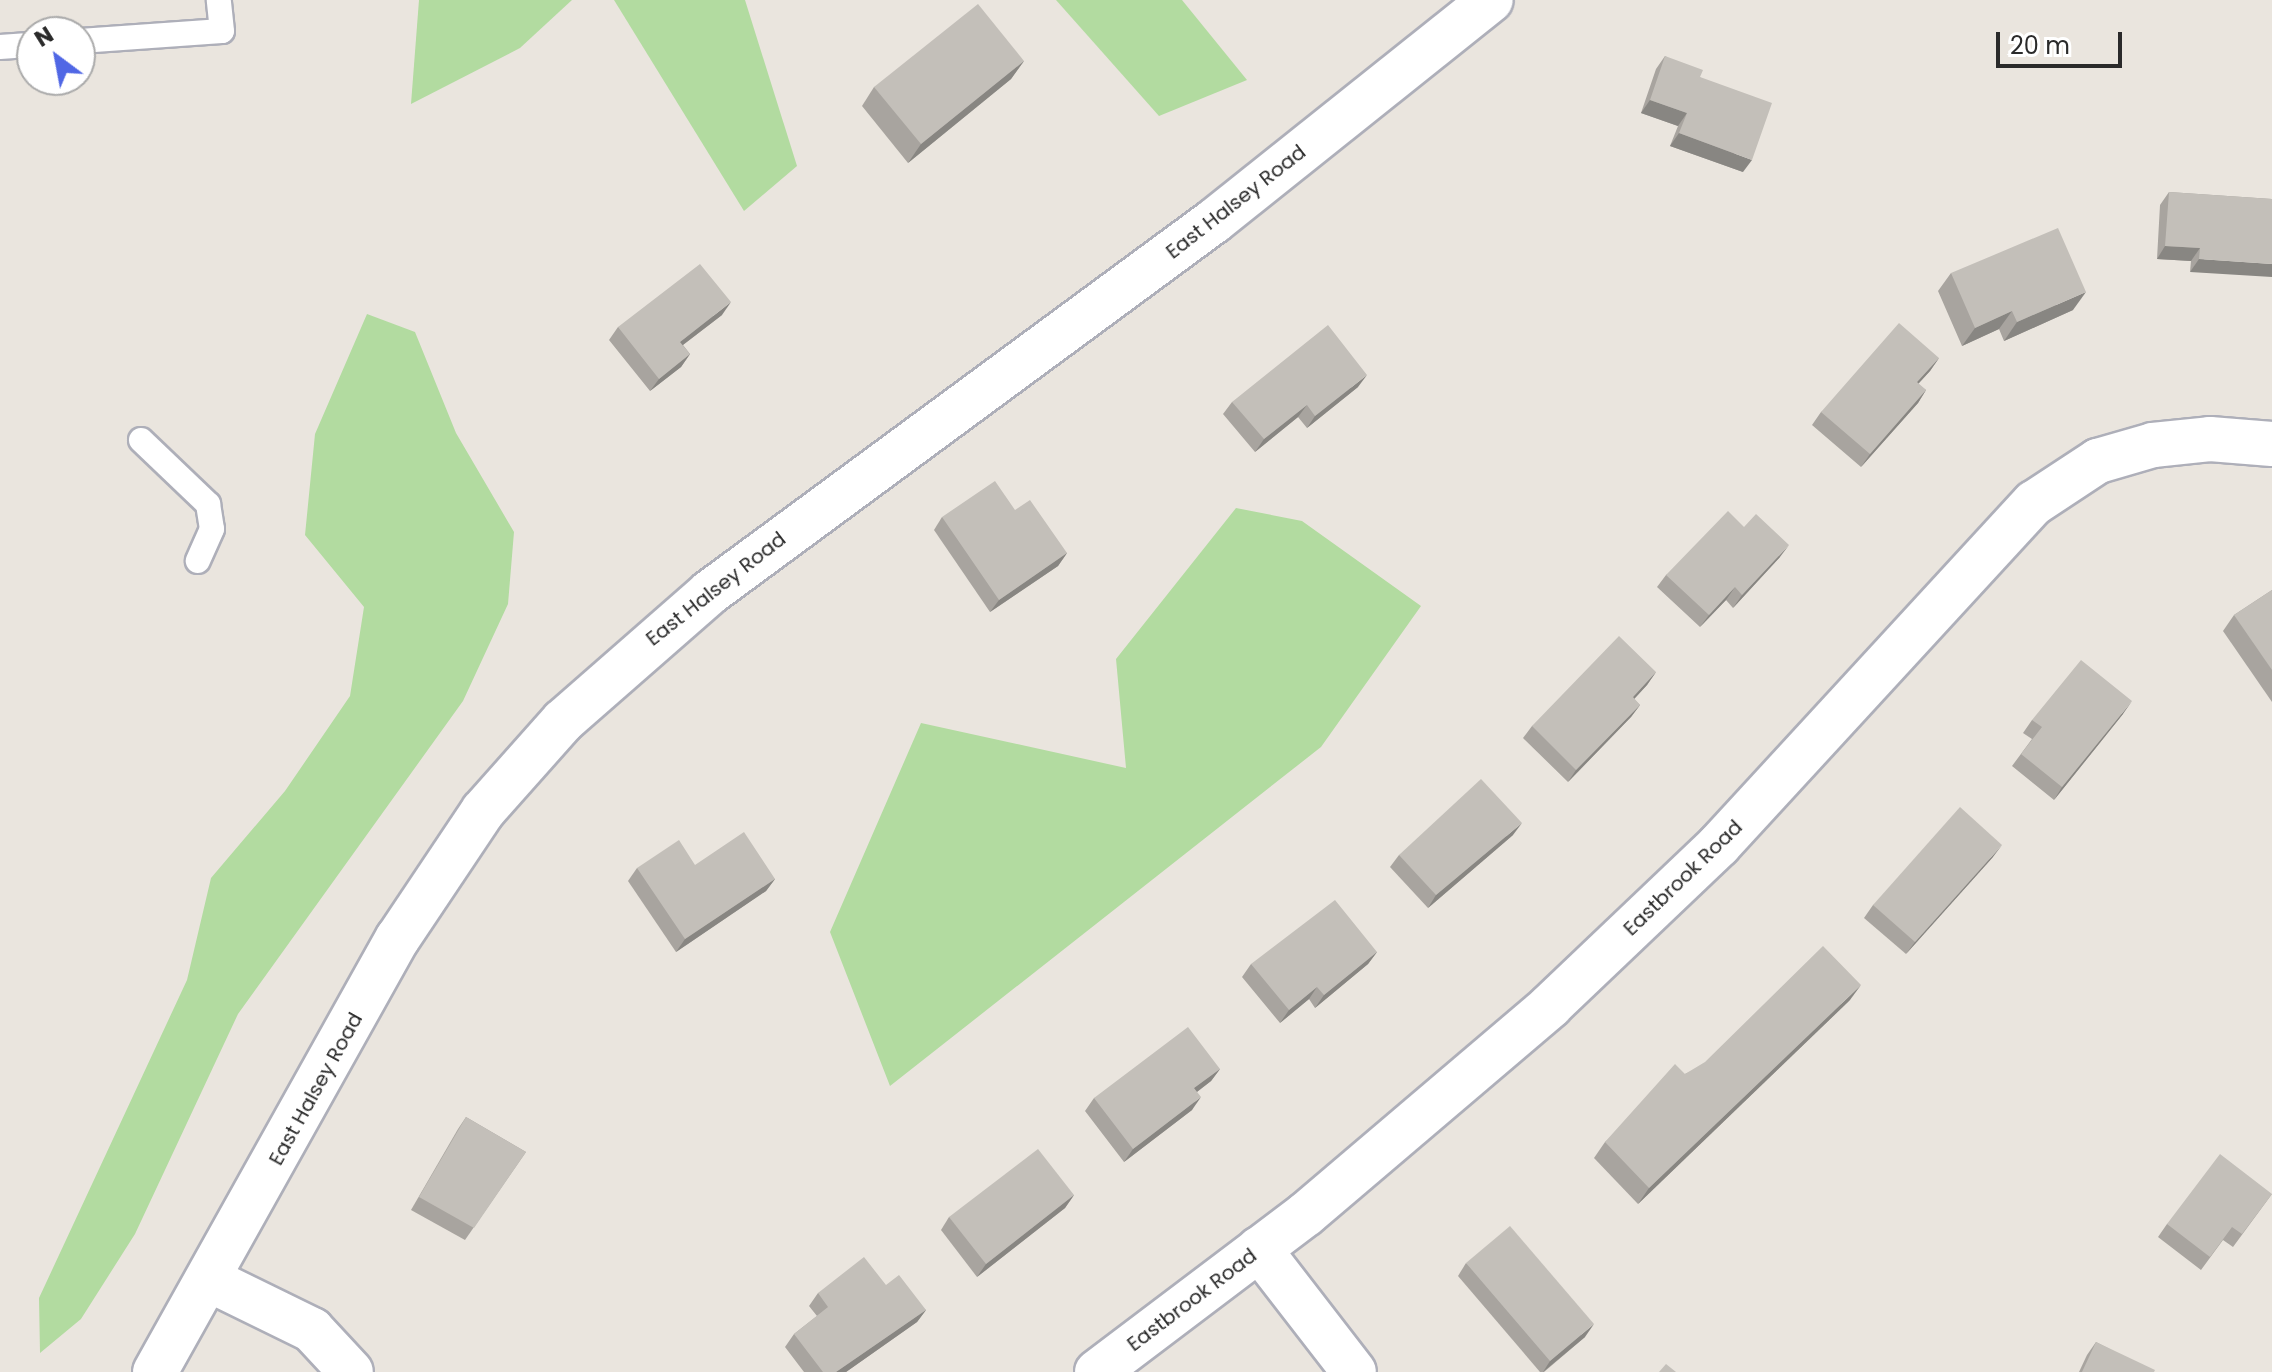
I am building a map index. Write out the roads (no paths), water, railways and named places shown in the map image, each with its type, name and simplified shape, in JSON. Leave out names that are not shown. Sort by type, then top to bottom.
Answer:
[{"type":"street","name":"East Halsey Road","points":[[155,1372],[398,938],[483,811],[563,721],[709,593],[1214,221],[1491,0]]},
{"type":"street","name":"Eastbrook Road","points":[[1097,1372],[1259,1249],[1550,1006],[1719,845],[2034,503],[2098,461],[2153,445],[2210,439],[2272,444]]},
{"type":"street","points":[[1259,1249],[1354,1372]]},
{"type":"street","points":[[208,1279],[312,1330],[351,1372]]},
{"type":"lane","points":[[96,40],[222,31],[219,0]]},
{"type":"lane","points":[[141,440],[208,504],[212,529],[198,561]]}]
